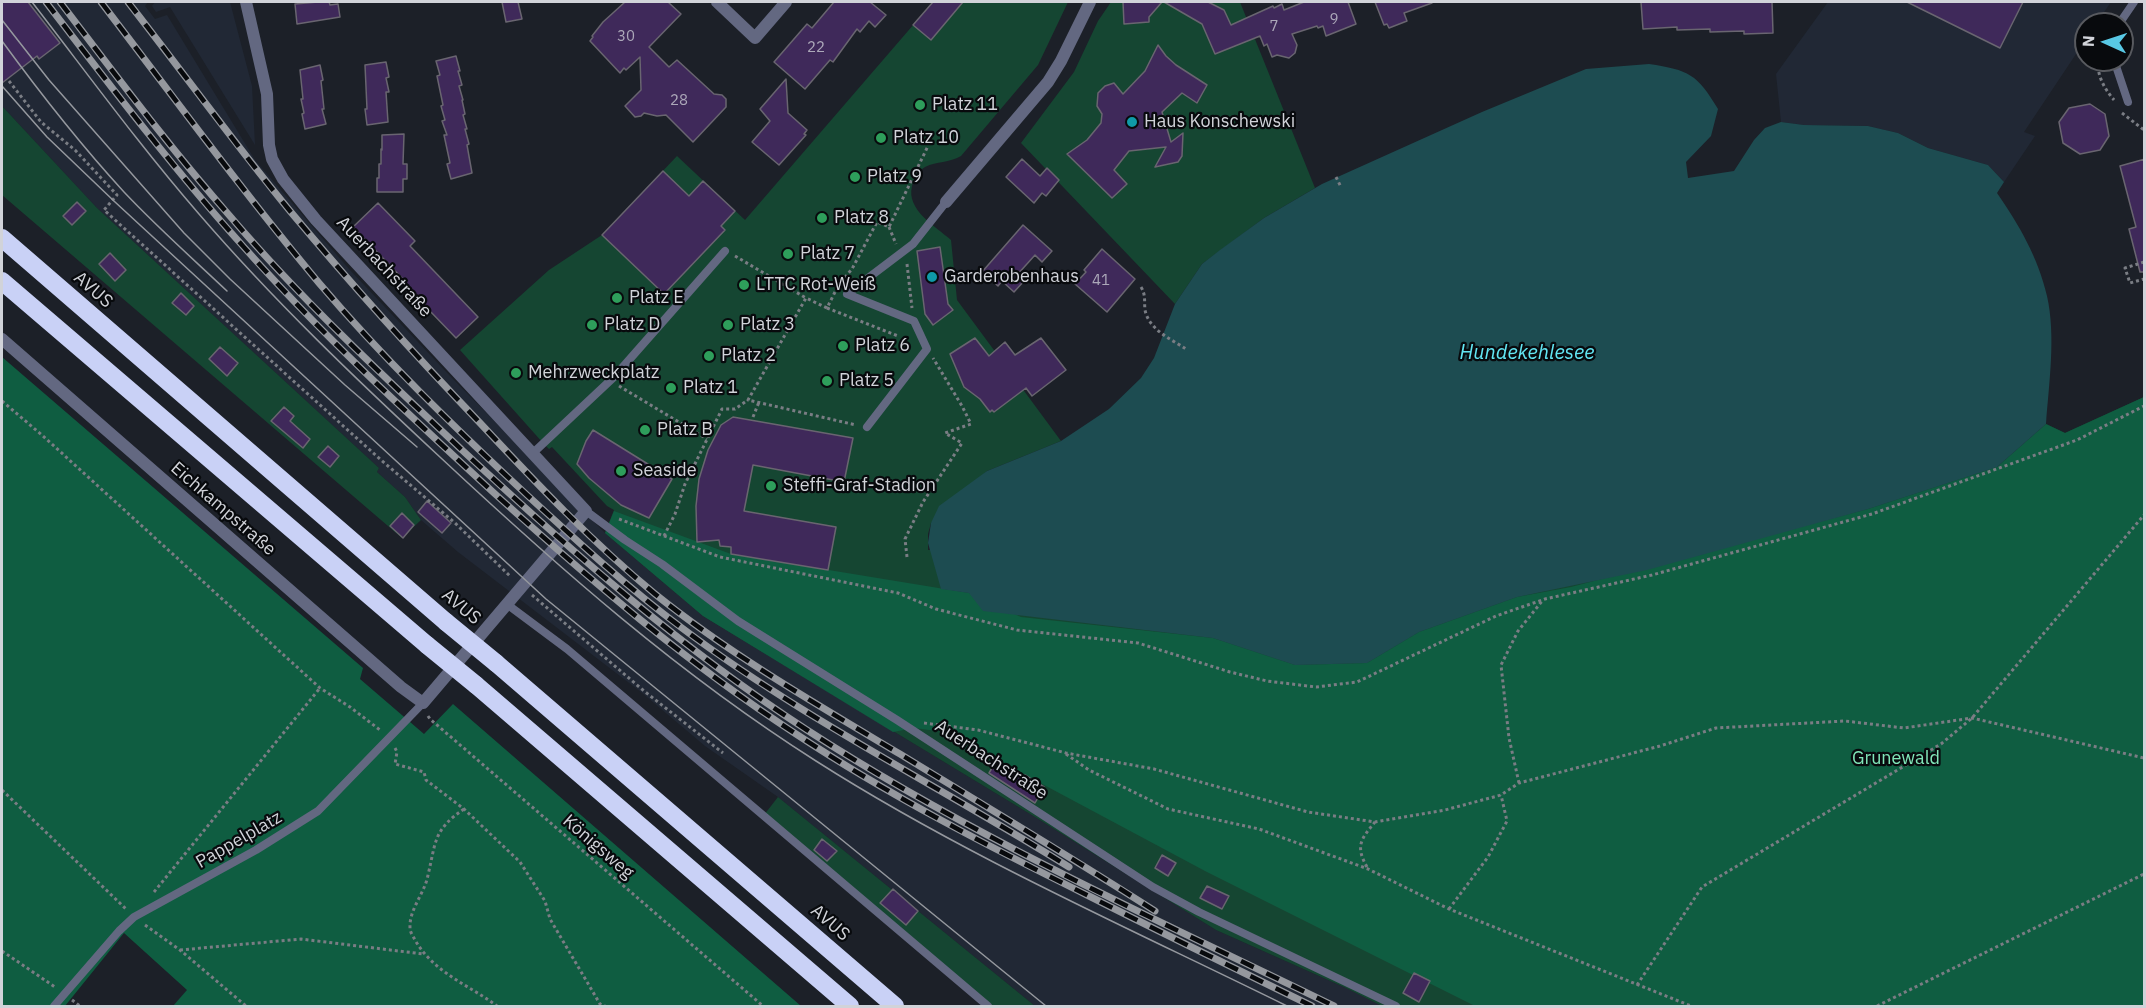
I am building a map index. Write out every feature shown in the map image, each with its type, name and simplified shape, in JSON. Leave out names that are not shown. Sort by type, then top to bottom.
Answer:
[{"type":"highway","name":"AVUS","points":[[2,238],[895,1006]]},
{"type":"highway","points":[[2,281],[850,1006]]},
{"type":"street","name":"Auerbachstraße","points":[[246,2],[267,94],[270,152],[283,179],[316,220],[590,514]]},
{"type":"street","points":[[717,2],[755,38],[786,2]]},
{"type":"street","points":[[946,202],[1048,82],[1090,2]]},
{"type":"street","name":"Eichkampstraße","points":[[2,339],[392,680],[423,703]]},
{"type":"street","points":[[423,703],[523,587],[590,514]]},
{"type":"lane","points":[[2118,72],[2128,102]]},
{"type":"lane","points":[[867,427],[927,349],[914,321],[847,294],[913,244],[946,202]]},
{"type":"lane","points":[[533,453],[610,380],[725,251]]},
{"type":"lane","name":"Auerbachstraße","points":[[590,514],[738,621],[897,720],[1153,887],[1199,912],[1396,1006]]},
{"type":"lane","points":[[508,605],[576,657],[988,1006]]},
{"type":"lane","name":"Pappelplatz","points":[[54,1006],[134,917],[256,850],[318,811],[423,703]]},
{"type":"path","points":[[9,81],[42,122],[75,150],[117,195],[104,210],[455,523],[495,563],[644,691],[723,753]]},
{"type":"path","points":[[889,227],[928,146]]},
{"type":"path","points":[[1336,177],[1341,187]]},
{"type":"path","points":[[827,308],[839,284],[852,269],[877,222],[889,227],[903,252],[914,321]]},
{"type":"path","points":[[725,251],[806,298],[897,336]]},
{"type":"path","points":[[2145,262],[2125,267],[2130,283],[2145,279]]},
{"type":"path","points":[[1141,287],[1145,295],[1146,313],[1153,326],[1186,349]]},
{"type":"path","points":[[664,536],[722,409],[735,409],[748,400],[806,298]]},
{"type":"path","points":[[907,557],[905,539],[923,502],[962,443],[945,433],[970,424],[962,406],[927,349]]},
{"type":"path","points":[[610,380],[707,439]]},
{"type":"path","points":[[2,400],[320,688],[351,707],[390,738]]},
{"type":"path","points":[[748,400],[867,427]]},
{"type":"path","points":[[753,417],[759,402]]},
{"type":"path","points":[[590,514],[614,518],[720,557],[898,593],[936,609],[1017,630],[1138,643],[1230,672],[1267,681],[1316,687],[1357,682],[1496,616],[1545,599],[1652,575],[1872,514],[2077,440],[2145,406]]},
{"type":"path","points":[[1638,985],[1702,887],[1941,744],[1972,718],[2145,514]]},
{"type":"path","points":[[1519,783],[1509,738],[1501,665],[1518,631],[1545,599]]},
{"type":"path","points":[[134,917],[320,688]]},
{"type":"path","name":"Königsweg","points":[[423,703],[430,720],[763,1006]]},
{"type":"path","points":[[897,720],[978,730],[1066,753],[1154,770],[1308,812],[1375,822],[1445,810],[1501,795],[1519,783],[1660,746],[1716,728],[1845,721],[1904,728],[1972,718],[2145,758]]},
{"type":"path","points":[[1066,753],[1089,770],[1168,809],[1259,829],[1368,869],[1449,909],[1691,1006]]},
{"type":"path","points":[[395,764],[413,767],[424,772],[426,780],[464,809],[519,862],[546,901],[550,919],[600,1004],[604,1006]]},
{"type":"path","points":[[2,790],[134,917],[180,950],[246,1006]]},
{"type":"path","points":[[1449,909],[1488,857],[1508,821],[1501,795]]},
{"type":"path","points":[[464,809],[437,833],[427,883],[413,911],[410,929],[423,954],[452,978],[497,1006]]},
{"type":"path","points":[[1368,869],[1360,856],[1361,839],[1375,822]]},
{"type":"path","points":[[1877,1006],[2145,874]]},
{"type":"path","points":[[180,950],[301,939],[423,954]]},
{"type":"path","points":[[2,951],[65,994]]},
{"type":"shaded area","points":[[2,2],[148,2],[145,6],[155,19],[167,15],[255,160],[349,269],[451,377],[605,533],[703,616],[1035,817],[1216,930],[1382,1006],[1035,1006],[778,797],[705,746],[641,692],[458,552],[421,520],[405,497],[377,472],[379,468],[97,208],[2,106]]},
{"type":"shaded area","points":[[155,2],[230,2],[252,86],[255,145],[170,7],[156,12],[152,6]]},
{"type":"shaded area","points":[[1828,2],[2111,2],[2104,12],[2074,12],[2074,57],[2024,132],[2035,136],[2004,182],[1988,165],[1928,148],[1898,133],[1868,126],[1804,125],[1781,122],[1776,74]]},
{"type":"green space","name":"Grunewald","points":[[933,2],[1068,2],[1038,65],[961,156],[925,167],[917,175],[912,186],[911,195],[917,210],[951,240],[957,300],[1061,441],[987,471],[931,523],[928,550],[1997,467],[2046,424],[2065,433],[2144,397],[2144,1006],[1382,1006],[1216,930],[1035,817],[703,616],[605,533],[614,510],[607,506],[552,447],[549,449],[543,443],[460,350],[549,270],[602,235],[677,156],[745,220]]},
{"type":"green space","points":[[1111,2],[1240,2],[1315,188],[1264,218],[1202,264],[1175,304],[1021,143],[1074,72],[1098,21]]},
{"type":"green space","points":[[2,106],[97,208],[379,468],[377,472],[405,497],[421,520],[402,538],[2,195]]},
{"type":"green space","points":[[2,357],[363,668],[360,679],[424,734],[453,704],[801,1006],[173,1006],[187,990],[124,933],[65,1006],[2,1006]]},
{"type":"green space","name":"Grunewald","points":[[2144,397],[2144,1006],[1475,1006],[1205,871],[945,732],[914,728],[893,732],[703,616],[605,533],[614,511],[731,554],[969,593],[1021,617],[1213,638],[1295,665],[1367,663],[1419,632],[1517,597],[1571,587],[1868,509],[1997,467],[2046,424],[2065,433]]},
{"type":"green space","points":[[778,797],[1035,1006],[993,1006],[764,815]]},
{"type":"water","name":"Hundekehlesee","points":[[1649,64],[1674,69],[1691,76],[1704,88],[1718,109],[1711,136],[1686,162],[1688,178],[1734,171],[1754,140],[1765,128],[1781,122],[1804,125],[1868,126],[1898,133],[1928,148],[1988,165],[2004,182],[1997,193],[2027,242],[2047,296],[2051,343],[2046,424],[1997,467],[1868,509],[1647,570],[1517,597],[1419,632],[1367,663],[1295,665],[1213,638],[983,611],[969,593],[941,589],[928,543],[931,523],[939,506],[987,471],[1061,441],[1109,409],[1141,378],[1154,358],[1175,304],[1202,264],[1220,250],[1264,218],[1322,184],[1482,112],[1586,69]]},
{"type":"building","points":[[2,2],[28,2],[60,43],[39,59],[37,56],[2,83]]},
{"type":"building","points":[[318,2],[338,4],[340,17],[297,24],[295,4]]},
{"type":"building","points":[[502,2],[518,2],[522,19],[506,22]]},
{"type":"building","points":[[625,2],[668,2],[681,14],[649,47],[669,67],[677,60],[714,94],[722,95],[726,99],[726,107],[693,142],[666,115],[657,116],[644,113],[635,117],[625,106],[641,90],[640,57],[620,73],[590,41],[603,22]]},
{"type":"building","points":[[834,2],[870,2],[886,15],[875,27],[869,21],[860,32],[857,29],[833,62],[830,60],[805,89],[774,62],[807,24],[812,28]]},
{"type":"building","points":[[933,2],[963,2],[931,40],[913,25]]},
{"type":"building","points":[[1123,2],[1162,2],[1149,17],[1149,22],[1124,24]]},
{"type":"building","points":[[1164,2],[1208,2],[1224,10],[1231,25],[1282,4],[1284,10],[1304,2],[1348,2],[1356,24],[1326,36],[1323,26],[1292,34],[1297,45],[1295,53],[1289,58],[1277,55],[1272,57],[1267,44],[1264,46],[1260,36],[1215,54],[1202,24]]},
{"type":"building","points":[[1375,2],[1432,3],[1404,13],[1407,21],[1389,28],[1387,24],[1384,25]]},
{"type":"building","points":[[1641,2],[1772,2],[1773,33],[1710,32],[1710,29],[1677,30],[1677,27],[1643,29]]},
{"type":"building","points":[[1907,2],[2023,2],[2000,48]]},
{"type":"building","name":"Haus Konschewski","points":[[1158,45],[1176,65],[1207,85],[1197,103],[1182,93],[1162,112],[1171,142],[1183,133],[1182,156],[1178,162],[1155,167],[1166,147],[1129,151],[1114,170],[1127,184],[1112,198],[1067,154],[1087,140],[1101,123],[1102,114],[1097,106],[1098,93],[1105,86],[1114,83],[1123,94],[1145,71]]},
{"type":"building","points":[[456,56],[462,85],[459,86],[463,100],[465,114],[463,115],[467,129],[465,129],[472,173],[451,179],[444,135],[447,135],[442,121],[445,120],[441,106],[443,105],[437,76],[440,75],[436,61]]},
{"type":"building","points":[[386,62],[389,77],[386,78],[389,92],[386,92],[388,122],[367,125],[365,65]]},
{"type":"building","points":[[320,65],[323,80],[321,81],[324,109],[322,109],[326,124],[305,129],[300,70]]},
{"type":"building","points":[[786,79],[788,113],[807,130],[804,134],[806,135],[779,165],[752,142],[770,121],[760,109]]},
{"type":"building","points":[[2090,104],[2105,114],[2109,136],[2100,150],[2080,154],[2063,143],[2059,122],[2069,108]]},
{"type":"building","points":[[404,134],[403,164],[407,164],[407,179],[403,179],[403,192],[377,192],[382,135]]},
{"type":"building","points":[[1022,159],[1040,176],[1047,168],[1059,180],[1046,196],[1042,193],[1034,203],[1006,177]]},
{"type":"building","points":[[2145,159],[2145,272],[2140,272],[2129,229],[2136,227],[2120,166]]},
{"type":"building","points":[[663,171],[689,196],[703,181],[735,211],[721,226],[725,230],[664,294],[602,235]]},
{"type":"building","points":[[77,202],[86,211],[72,225],[63,216]]},
{"type":"building","points":[[378,203],[415,241],[410,246],[478,317],[456,338],[353,227]]},
{"type":"building","points":[[1023,225],[1052,251],[1042,262],[1035,255],[1017,275],[1024,281],[1014,292],[1002,281],[998,286],[982,272]]},
{"type":"building","name":"Garderobenhaus","points":[[940,247],[948,304],[953,310],[933,325],[925,314],[917,251]]},
{"type":"building","points":[[1102,249],[1135,279],[1107,312],[1075,284]]},
{"type":"building","points":[[110,253],[126,270],[115,281],[99,264]]},
{"type":"building","points":[[181,293],[194,306],[186,315],[172,303]]},
{"type":"building","points":[[975,338],[989,356],[1005,342],[1015,355],[1041,338],[1066,370],[1032,396],[1026,388],[994,412],[992,410],[990,412],[980,399],[964,387],[950,354]]},
{"type":"building","points":[[220,347],[238,363],[227,376],[209,359]]},
{"type":"building","points":[[284,407],[294,416],[290,421],[310,439],[303,448],[271,421]]},
{"type":"building","name":"Steffi-Graf-Stadion","points":[[733,417],[853,438],[844,482],[753,465],[744,511],[836,527],[828,570],[731,554],[731,547],[720,546],[719,540],[697,542],[696,506],[699,479],[708,450],[721,425]]},
{"type":"building","name":"Seaside","points":[[593,430],[672,479],[649,518],[621,505],[589,478],[577,464]]},
{"type":"building","points":[[328,446],[339,456],[330,467],[318,457]]},
{"type":"building","points":[[427,501],[451,523],[442,533],[418,512]]},
{"type":"building","points":[[402,513],[414,525],[403,538],[390,526]]},
{"type":"building","points":[[996,761],[1023,778],[1025,775],[1044,787],[1035,803],[989,773]]},
{"type":"building","points":[[822,839],[837,851],[827,861],[814,850]]},
{"type":"building","points":[[1162,855],[1176,863],[1168,876],[1155,868]]},
{"type":"building","points":[[1207,886],[1229,896],[1222,909],[1200,898]]},
{"type":"building","points":[[893,889],[918,911],[906,925],[880,903]]},
{"type":"building","points":[[1414,973],[1430,981],[1419,1002],[1403,993]]},
{"type":"tram line","points":[[32,2],[177,188],[286,309],[378,399],[530,540],[668,656],[765,728],[873,796],[1048,890],[1287,1006]]},
{"type":"tram line","points":[[2,20],[49,80],[184,233],[230,279],[345,385],[417,447]]},
{"type":"tram line","points":[[2,41],[61,118],[124,192],[227,291]]},
{"type":"tram line","points":[[2,86],[47,137],[115,202],[546,599],[1046,1006]]},
{"type":"railway","points":[[46,2],[191,186],[302,310],[494,493],[640,620],[756,707],[832,757],[904,800],[1016,859],[1312,1006]]},
{"type":"railway","points":[[60,2],[185,163],[256,246],[313,306],[503,488],[628,598],[761,699],[870,769],[1066,876],[1334,1006]]},
{"type":"railway","points":[[101,2],[208,144],[343,311],[446,418],[584,546],[682,628],[728,661],[824,723],[1069,867]]},
{"type":"railway","points":[[128,2],[269,185],[360,292],[544,490],[632,574],[714,638],[774,678],[1155,911]]},
{"type":"place","name":"Platz 11","points":[[920,105]]},
{"type":"place","name":"Haus Konschewski","points":[[1132,122]]},
{"type":"place","name":"Platz 10","points":[[881,138]]},
{"type":"place","name":"Platz 9","points":[[855,177]]},
{"type":"place","name":"Platz 8","points":[[822,218]]},
{"type":"place","name":"Platz 7","points":[[788,254]]},
{"type":"place","name":"Garderobenhaus","points":[[932,277]]},
{"type":"place","name":"LTTC Rot-Weiß","points":[[744,285]]},
{"type":"place","name":"Platz E","points":[[617,298]]},
{"type":"place","name":"Platz D","points":[[592,325]]},
{"type":"place","name":"Platz 3","points":[[728,325]]},
{"type":"place","name":"Platz 6","points":[[843,346]]},
{"type":"place","name":"Platz 2","points":[[709,356]]},
{"type":"place","name":"Mehrzweckplatz","points":[[516,373]]},
{"type":"place","name":"Platz 5","points":[[827,381]]},
{"type":"place","name":"Platz 1","points":[[671,388]]},
{"type":"place","name":"Platz B","points":[[645,430]]},
{"type":"place","name":"Seaside","points":[[621,471]]},
{"type":"place","name":"Steffi-Graf-Stadion","points":[[771,486]]}]
